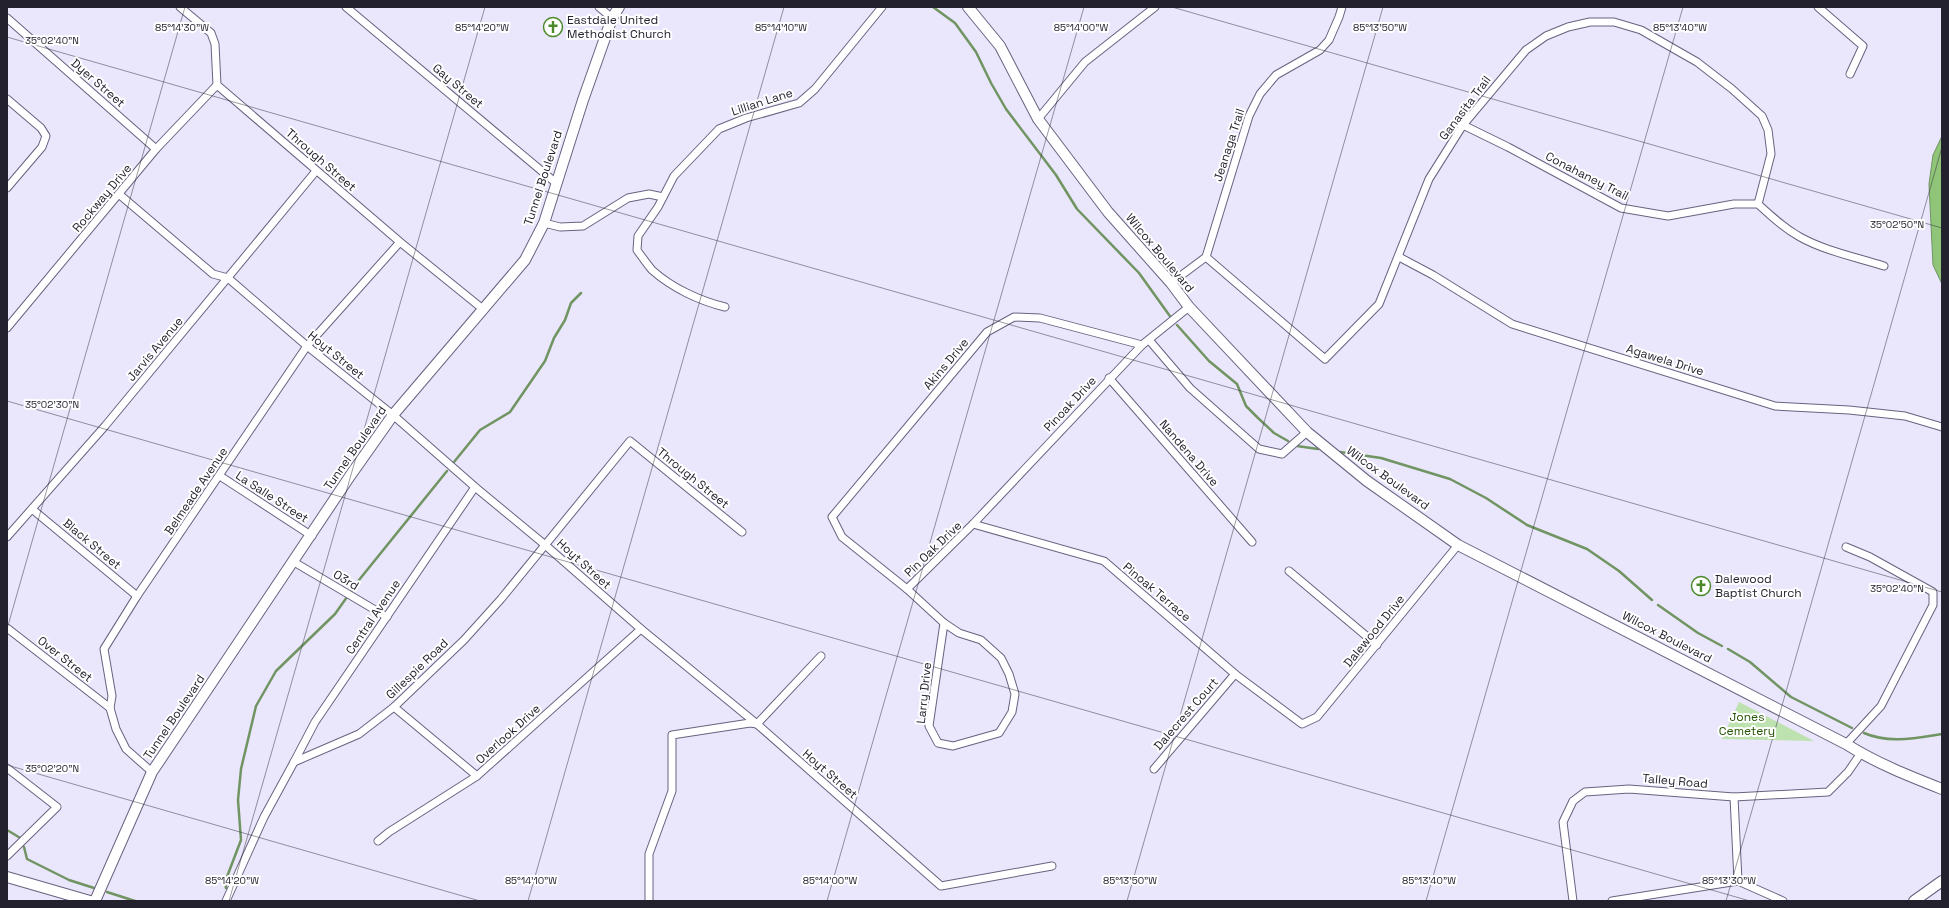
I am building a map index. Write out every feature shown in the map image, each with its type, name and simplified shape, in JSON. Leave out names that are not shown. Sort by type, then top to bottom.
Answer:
[{"type":"main road","name":"Tunnel Boulevard","points":[[95,901],[152,772],[392,415],[484,310],[524,260],[544,223],[583,100],[612,18],[619,7]]},
{"type":"main road","name":"Wilcox Boulevard","points":[[968,7],[1000,46],[1038,119],[1108,212],[1171,283],[1189,307],[1307,432],[1367,481],[1458,545],[1861,753],[1905,775],[1942,789]]},
{"type":"main road","points":[[7,877],[90,901]]},
{"type":"main road","points":[[1914,901],[1942,881]]},
{"type":"street","points":[[180,7],[211,33],[215,44],[217,85]]},
{"type":"street","name":"Gay Street","points":[[346,7],[556,183]]},
{"type":"street","points":[[599,7],[612,18]]},
{"type":"street","name":"Lillian Lane","points":[[725,306],[705,302],[678,288],[653,270],[637,250],[638,236],[658,207],[674,176],[719,129],[746,118],[799,103],[810,94],[882,7]]},
{"type":"street","points":[[1038,119],[1085,62],[1155,7]]},
{"type":"street","name":"Jeanaga Trail","points":[[1206,258],[1248,116],[1260,94],[1276,75],[1320,50],[1329,40],[1342,7]]},
{"type":"street","points":[[1818,7],[1863,46],[1850,74]]},
{"type":"street","name":"Dyer Street","points":[[7,18],[156,149]]},
{"type":"street","name":"Ganasita Trail","points":[[1206,258],[1326,359],[1379,304],[1399,257],[1428,179],[1463,125],[1526,50],[1546,36],[1568,27],[1590,22],[1614,22],[1641,30],[1697,62],[1732,89],[1762,116],[1768,130],[1771,154],[1758,204]]},
{"type":"street","name":"Rockway Drive","points":[[7,328],[156,149],[217,85]]},
{"type":"street","name":"Through Street","points":[[217,85],[400,242],[484,310]]},
{"type":"street","points":[[7,98],[41,128],[46,136],[42,147],[7,188]]},
{"type":"street","name":"Conahaney Trail","points":[[1463,125],[1508,146],[1621,208],[1668,216],[1734,204],[1758,204]]},
{"type":"street","name":"Jarvis Avenue","points":[[7,537],[105,426],[316,171]]},
{"type":"street","name":"Hoyt Street","points":[[120,194],[213,274],[228,278],[307,346],[392,415],[544,544],[641,630],[757,724],[941,886],[1052,866]]},
{"type":"street","points":[[544,223],[560,227],[583,226],[628,198],[649,194],[663,197]]},
{"type":"street","points":[[1758,204],[1781,224],[1800,237],[1819,245],[1884,266]]},
{"type":"street","name":"Belmeade Avenue","points":[[152,772],[126,749],[116,729],[110,708],[112,696],[104,650],[137,596],[307,346],[400,242]]},
{"type":"street","name":"Agawela Drive","points":[[1399,257],[1433,275],[1500,318],[1519,327],[1775,406],[1849,410],[1905,416],[1942,427]]},
{"type":"street","points":[[1171,283],[1206,258]]},
{"type":"street","name":"Pinoak Drive","points":[[973,524],[1109,378],[1142,345],[1189,307]]},
{"type":"street","name":"Akins Drive","points":[[842,537],[832,517],[986,332],[1014,317],[1040,318],[1142,345]]},
{"type":"street","points":[[1149,340],[1190,388],[1259,449],[1282,454],[1307,432]]},
{"type":"street","name":"Nandena Drive","points":[[1109,378],[1252,542]]},
{"type":"street","name":"Through Street","points":[[630,441],[742,532]]},
{"type":"street","name":"Gillespie Road","points":[[294,762],[320,750],[349,740],[394,707],[473,630],[501,599],[544,544],[630,441]]},
{"type":"street","name":"La Salle Street","points":[[220,476],[312,536]]},
{"type":"street","name":"Central Avenue","points":[[294,762],[315,722],[475,487]]},
{"type":"street","name":"Black Street","points":[[32,509],[137,596]]},
{"type":"street","name":"Pin Oak Drive","points":[[908,589],[973,524]]},
{"type":"street","name":"Pinoak Terrace","points":[[973,524],[1104,561],[1235,674],[1302,724]]},
{"type":"street","name":"Larry Drive","points":[[842,537],[908,589],[944,623],[959,634],[981,640],[1000,658],[1009,674],[1015,694],[1012,712],[999,732],[953,746],[938,743],[929,726],[944,623]]},
{"type":"street","name":"Dalewood Drive","points":[[1302,724],[1317,717],[1458,545]]},
{"type":"street","points":[[1846,547],[1870,557],[1933,592],[1933,605],[1881,706],[1846,744]]},
{"type":"street","name":"O3rd","points":[[294,562],[387,617]]},
{"type":"street","points":[[1289,571],[1378,644]]},
{"type":"street","name":"Over Street","points":[[7,628],[110,708]]},
{"type":"street","name":"Overlook Drive","points":[[378,841],[389,832],[477,776],[641,630]]},
{"type":"street","points":[[649,901],[650,854],[672,791],[672,735],[750,723],[757,724],[821,656]]},
{"type":"street","name":"Dalecrest Court","points":[[1154,769],[1235,674]]},
{"type":"street","points":[[394,707],[477,776]]},
{"type":"street","name":"Talley Road","points":[[1573,901],[1564,822],[1573,802],[1585,792],[1629,789],[1734,797],[1828,792],[1848,772],[1861,753]]},
{"type":"street","points":[[226,901],[264,817],[294,762]]},
{"type":"street","points":[[7,768],[57,807],[7,856]]},
{"type":"street","points":[[1734,797],[1738,881]]},
{"type":"street","points":[[1612,901],[1738,881],[1783,901]]},
{"type":"green space","name":"Jones Cemetery","points":[[1739,702],[1814,741],[1722,739]]},
{"type":"shaded area","points":[[1942,136],[1942,284],[1933,265],[1929,184],[1933,155]]},
{"type":"waterway","points":[[933,7],[955,23],[976,52],[1006,109],[1056,175],[1077,209],[1139,273],[1172,319]]},
{"type":"waterway","points":[[454,462],[480,430],[510,412],[545,361],[554,338],[565,320],[571,303],[581,293]]},
{"type":"waterway","points":[[1177,325],[1209,361],[1237,384],[1246,406],[1274,433],[1288,441]]},
{"type":"waterway","points":[[1297,446],[1318,449]]},
{"type":"waterway","points":[[1340,452],[1381,458],[1450,479],[1486,498],[1527,525],[1587,549],[1619,571],[1652,600]]},
{"type":"waterway","points":[[226,888],[225,882],[241,840],[238,800],[241,769],[256,706],[276,671],[335,614],[359,580],[447,471]]},
{"type":"waterway","points":[[1658,605],[1698,633],[1722,646]]},
{"type":"waterway","points":[[1728,649],[1750,662],[1791,697],[1852,728]]},
{"type":"waterway","points":[[1864,733],[1893,739],[1942,734]]},
{"type":"waterway","points":[[7,830],[22,839]]},
{"type":"waterway","points":[[24,847],[27,859],[69,880],[94,888]]},
{"type":"waterway","points":[[107,892],[135,901]]},
{"type":"place","name":"Eastdale United Methodist Church","points":[[553,27]]},
{"type":"place","name":"Dalewood Baptist Church","points":[[1701,586]]}]
